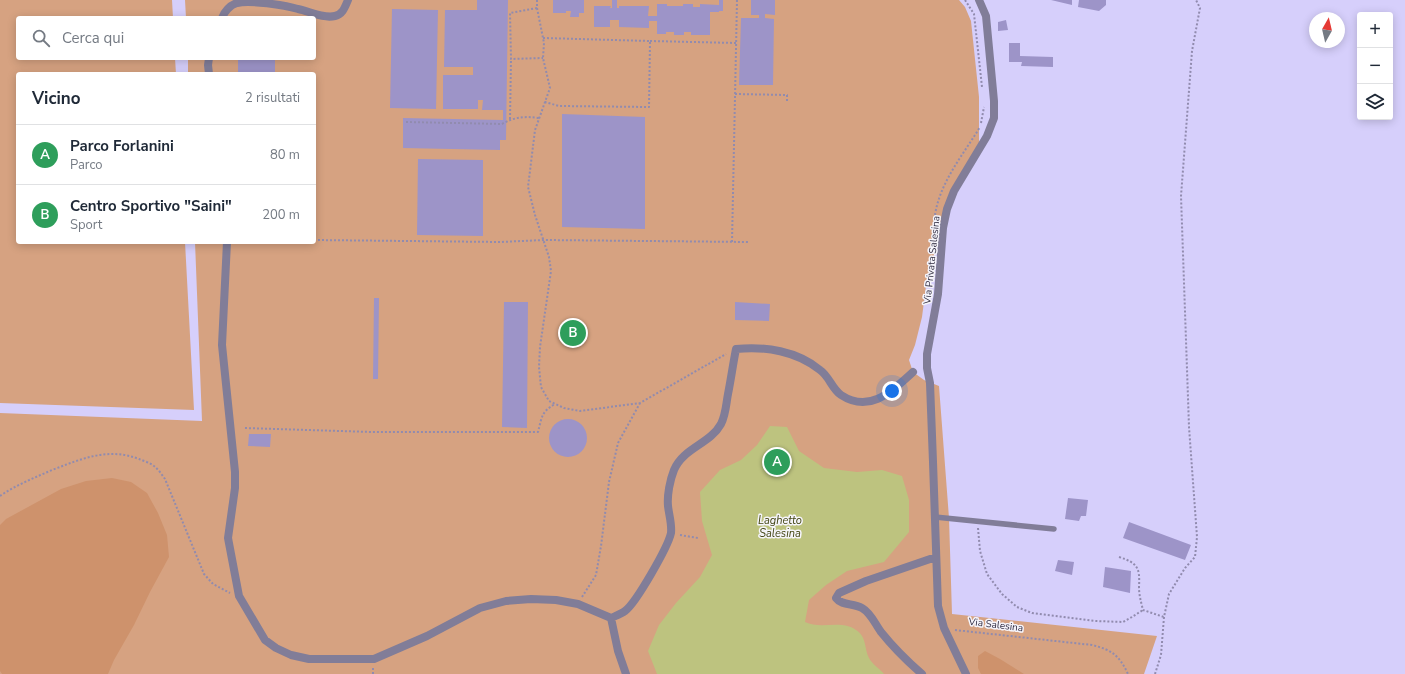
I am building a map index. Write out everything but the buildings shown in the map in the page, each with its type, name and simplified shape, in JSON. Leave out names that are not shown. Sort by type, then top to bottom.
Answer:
[{"type":"street","points":[[223,16],[228,8],[237,3],[249,2],[272,4],[326,16],[335,16],[344,11],[348,0]]},
{"type":"street","name":"Via Privata Salesina","points":[[936,557],[930,383],[927,368],[927,354],[938,294],[943,228],[947,209],[954,191],[987,136],[994,118],[994,101],[986,16],[978,0]]},
{"type":"street","points":[[209,60],[209,72]]},
{"type":"street","points":[[227,244],[222,345],[236,472],[228,538],[239,596],[265,640],[276,648],[291,655],[309,659],[374,659],[427,636],[480,608],[506,601],[531,599],[556,600],[578,604],[611,618],[625,611],[638,597],[671,534],[668,505],[674,471],[679,461],[689,451],[713,434],[721,424],[725,412],[736,349],[749,348],[780,350],[793,354],[822,371],[841,395],[852,400],[862,402],[875,401],[893,390],[915,370],[927,368]]},
{"type":"street","points":[[922,674],[909,663],[880,631],[869,614],[862,608],[840,602],[836,598],[839,593],[866,581],[936,557],[938,606],[944,628],[966,674]]},
{"type":"street","points":[[611,618],[618,651],[626,674]]},
{"type":"lane","points":[[935,517],[977,520],[1054,529]]},
{"type":"path","points":[[537,0],[537,8],[544,43],[543,58],[550,88],[535,130],[528,187],[552,271],[540,347],[539,367],[541,387],[549,401],[564,408],[580,411],[640,404],[724,354],[736,349]]},
{"type":"path","points":[[732,242],[736,0]]},
{"type":"path","points":[[1155,674],[1161,655],[1164,617],[1169,594],[1185,568],[1195,557],[1197,537],[1189,426],[1181,196],[1192,51],[1200,8],[1196,0]]},
{"type":"path","points":[[510,119],[510,13],[537,8]]},
{"type":"path","points":[[543,38],[736,43]]},
{"type":"path","points":[[545,102],[559,106],[649,107],[650,41]]},
{"type":"path","points":[[511,59],[543,58]]},
{"type":"path","points":[[735,94],[787,95],[787,103]]},
{"type":"path","points":[[406,122],[502,124],[510,119],[524,116],[539,118]]},
{"type":"path","points":[[316,240],[748,242]]},
{"type":"path","points":[[246,428],[379,432],[538,432],[546,409],[555,404]]},
{"type":"path","points":[[578,604],[596,575],[609,482],[618,443],[640,404]]},
{"type":"path","points":[[0,496],[30,479],[94,455],[115,453],[143,460],[155,467],[165,479],[204,574],[213,584],[226,592],[239,596]]},
{"type":"path","points":[[977,520],[980,551],[987,574],[1002,594],[1016,607],[1032,613],[1095,621],[1123,622],[1132,618],[1143,610]]},
{"type":"path","points":[[671,534],[698,538]]},
{"type":"path","points":[[1119,557],[1129,560],[1137,567],[1140,577],[1140,599],[1143,610]]},
{"type":"path","points":[[1143,610],[1164,617]]},
{"type":"path","name":"Via Salesina","points":[[944,628],[1092,645],[1106,648],[1116,655],[1124,664],[1128,674]]},
{"type":"shaded area","points":[[0,0],[172,0],[173,16],[16,16],[16,60],[175,60],[176,72],[16,72],[16,244],[185,244],[194,410],[0,403]]},
{"type":"shaded area","points":[[185,0],[959,0],[965,7],[971,21],[979,97],[979,149],[953,193],[940,231],[926,286],[922,317],[915,345],[909,360],[913,372],[924,380],[939,386],[949,518],[952,614],[1157,636],[1144,674],[0,674],[0,413],[202,421],[195,244],[316,244],[316,72],[188,72],[188,60],[316,60],[316,16],[186,16]]},
{"type":"shaded area","points":[[112,478],[131,482],[147,493],[158,513],[167,535],[169,557],[108,674],[2,674],[0,671],[0,525],[6,519],[61,489],[86,481]]},
{"type":"shaded area","points":[[985,651],[1024,674],[981,674],[978,668],[978,656]]},
{"type":"water","name":"Laghetto Salesina","points":[[770,426],[787,427],[799,451],[824,468],[857,472],[882,470],[902,476],[909,500],[909,532],[884,562],[847,571],[826,585],[809,600],[805,622],[818,625],[844,625],[856,630],[864,639],[867,654],[870,660],[884,674],[657,674],[648,651],[659,625],[676,603],[700,577],[712,555],[702,521],[700,492],[720,470],[741,460],[757,445]]},
{"type":"place","name":"Centro Sportivo \"Saini\"","points":[[573,333]]},
{"type":"place","name":"Parco Forlanini","points":[[777,462]]}]
